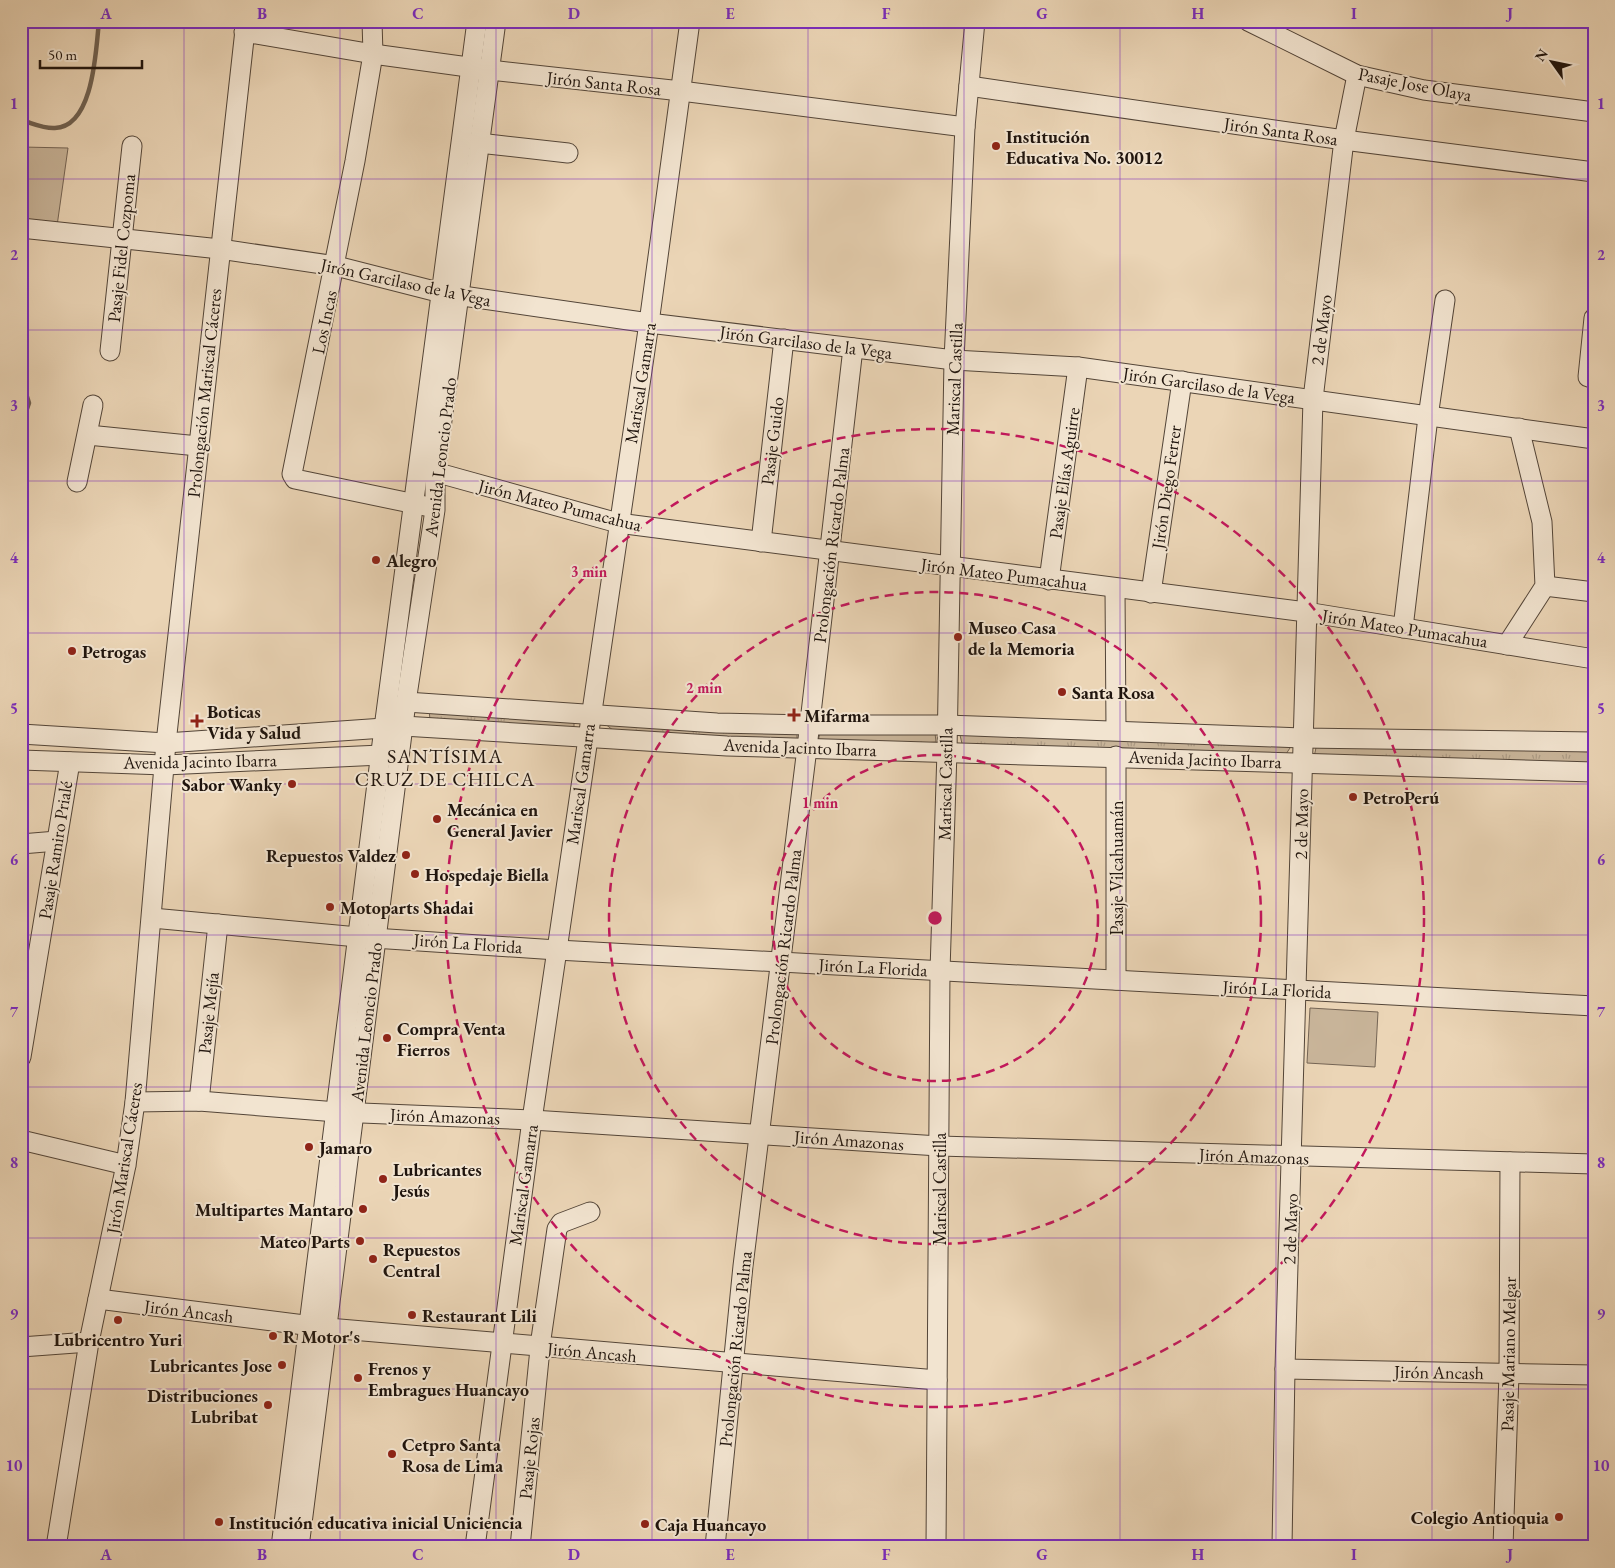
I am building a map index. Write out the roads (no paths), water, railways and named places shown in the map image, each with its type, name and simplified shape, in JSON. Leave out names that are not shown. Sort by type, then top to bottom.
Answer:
[{"type":"street","name":"Los Incas","points":[[372,21],[373,54],[336,266],[292,474],[295,478],[301,480],[414,502],[435,510]]},
{"type":"street","name":"Avenida Leoncio Prado","points":[[299,1547],[319,1327],[346,1112],[376,937],[406,702],[435,510],[427,470],[442,293],[477,21]]},
{"type":"street","name":"Avenida Leoncio Prado","points":[[346,1112],[358,937],[414,502],[427,470],[460,296],[496,21]]},
{"type":"street","name":"Mariscal Gamarra","points":[[475,1547],[500,1344],[618,523],[649,323],[690,21]]},
{"type":"street","name":"Mariscal Castilla","points":[[936,1547],[940,971],[947,751],[954,360],[964,127],[975,21]]},
{"type":"street","name":"Pasaje Jose Olaya","points":[[1248,21],[1357,75],[1424,90],[1594,112]]},
{"type":"street","name":"Jirón Santa Rosa","points":[[245,27],[373,54],[471,68],[680,91],[964,127]]},
{"type":"street","name":"Prolongación Mariscal Cáceres","points":[[165,765],[198,446],[245,27]]},
{"type":"street","name":"2 de Mayo","points":[[1282,1547],[1285,1369],[1302,836],[1301,762],[1312,399],[1344,140],[1357,75]]},
{"type":"street","name":"Jirón Santa Rosa","points":[[969,86],[1344,140],[1594,172]]},
{"type":"street","points":[[479,142],[568,153]]},
{"type":"street","name":"Pasaje Fidel Cozpoma","points":[[110,351],[132,146]]},
{"type":"street","name":"Jirón Garcilaso de la Vega","points":[[21,228],[220,249],[336,266],[442,293],[649,323],[954,360],[1078,367],[1594,439]]},
{"type":"street","points":[[1403,628],[1428,417],[1445,300]]},
{"type":"street","points":[[1588,377],[1594,318]]},
{"type":"street","name":"Pasaje Guido","points":[[761,542],[784,339]]},
{"type":"street","name":"Prolongación Ricardo Palma","points":[[715,1547],[743,1266],[810,725],[853,348]]},
{"type":"street","name":"Pasaje Elías Aguirre","points":[[1049,580],[1078,367]]},
{"type":"street","name":"Jirón Diego Ferrer","points":[[1151,593],[1182,381]]},
{"type":"street","points":[[77,482],[93,405]]},
{"type":"street","points":[[1507,645],[1545,586],[1542,522],[1519,428]]},
{"type":"street","points":[[88,435],[198,446]]},
{"type":"street","name":"Jirón Mateo Pumacahua","points":[[427,470],[618,523],[950,568],[1306,612],[1594,659]]},
{"type":"street","points":[[1545,586],[1594,592]]},
{"type":"street","points":[[1115,589],[1116,730]]},
{"type":"street","points":[[384,728],[406,702]]},
{"type":"street","name":"Avenida Jacinto Ibarra","points":[[406,702],[590,715],[810,725],[946,724],[1302,738],[1594,742]]},
{"type":"street","points":[[381,755],[403,726]]},
{"type":"street","name":"Avenida Jacinto Ibarra","points":[[403,726],[587,738],[807,748],[1594,772]]},
{"type":"street","name":"Avenida Jacinto Ibarra","points":[[21,734],[166,742],[384,728]]},
{"type":"street","points":[[1417,768],[1420,740]]},
{"type":"street","name":"Avenida Jacinto Ibarra","points":[[21,760],[165,765],[381,755]]},
{"type":"street","name":"Pasaje Vilcahuamán","points":[[1116,756],[1116,980]]},
{"type":"street","name":"Pasaje Ramiro Prialé","points":[[21,1057],[70,762]]},
{"type":"street","name":"Jirón Mariscal Cáceres","points":[[56,1547],[89,1342],[126,1165],[135,1102],[165,765]]},
{"type":"street","points":[[21,844],[57,841]]},
{"type":"street","name":"Jirón La Florida","points":[[152,918],[358,937],[557,950],[1594,1006]]},
{"type":"street","name":"Pasaje Mejía","points":[[199,1101],[218,924]]},
{"type":"street","name":"Jirón Amazonas","points":[[135,1102],[199,1101],[346,1112],[532,1120],[939,1146],[1594,1164]]},
{"type":"street","points":[[21,1140],[126,1165]]},
{"type":"street","name":"Pasaje Mariano Melgar","points":[[1503,1547],[1509,1374],[1510,1162]]},
{"type":"street","name":"Pasaje Rojas","points":[[520,1547],[540,1348],[557,1229],[561,1223],[590,1212]]},
{"type":"street","name":"Jirón Ancash","points":[[98,1299],[319,1327],[540,1348],[937,1380]]},
{"type":"street","name":"Avenida Leoncio Prado","points":[[281,1547],[319,1327]]},
{"type":"street","points":[[21,1347],[89,1342]]},
{"type":"street","name":"Jirón Ancash","points":[[1285,1369],[1594,1376]]},
{"type":"waterway","points":[[21,120],[42,127],[55,128],[68,124],[78,115],[90,84],[99,21]]},
{"type":"waterway","points":[[21,378],[29,403],[21,426]]},
{"type":"place","name":"Institución Educativa No. 30012","points":[[996,146]]},
{"type":"place","name":"Alegro","points":[[376,560]]},
{"type":"place","name":"Museo Casa de la Memoria","points":[[958,637]]},
{"type":"place","name":"Petrogas","points":[[72,651]]},
{"type":"place","name":"Santa Rosa","points":[[1062,692]]},
{"type":"place","name":"Mifarma","points":[[794,715]]},
{"type":"place","name":"Boticas Vida y Salud","points":[[197,721]]},
{"type":"place","name":"Sabor Wanky","points":[[292,784]]},
{"type":"place","name":"PetroPerú","points":[[1353,797]]},
{"type":"place","name":"Mecánica en General Javier","points":[[437,819]]},
{"type":"place","name":"Repuestos Valdez","points":[[406,855]]},
{"type":"place","name":"Hospedaje Biella","points":[[415,874]]},
{"type":"place","name":"Motoparts Shadai","points":[[330,907]]},
{"type":"place","name":"Compra Venta Fierros","points":[[387,1038]]},
{"type":"place","name":"Jamaro","points":[[309,1147]]},
{"type":"place","name":"Lubricantes Jesús","points":[[383,1179]]},
{"type":"place","name":"Multipartes Mantaro","points":[[363,1209]]},
{"type":"place","name":"Mateo Parts","points":[[360,1241]]},
{"type":"place","name":"Repuestos Central","points":[[373,1259]]},
{"type":"place","name":"Restaurant Lili","points":[[412,1315]]},
{"type":"place","name":"Lubricentro Yuri","points":[[118,1320]]},
{"type":"place","name":"R Motor's","points":[[273,1336]]},
{"type":"place","name":"Lubricantes Jose","points":[[282,1365]]},
{"type":"place","name":"Frenos y Embragues Huancayo","points":[[358,1378]]},
{"type":"place","name":"Distribuciones Lubribat","points":[[268,1405]]},
{"type":"place","name":"Cetpro Santa Rosa de Lima","points":[[392,1454]]},
{"type":"place","name":"Colegio Antioquia","points":[[1559,1517]]},
{"type":"place","name":"Institución educativa inicial Uniciencia","points":[[219,1522]]},
{"type":"place","name":"Caja Huancayo","points":[[645,1524]]},
{"type":"district","name":"SANTÍSIMA CRUZ DE CHILCA","points":[[445,768]]}]
